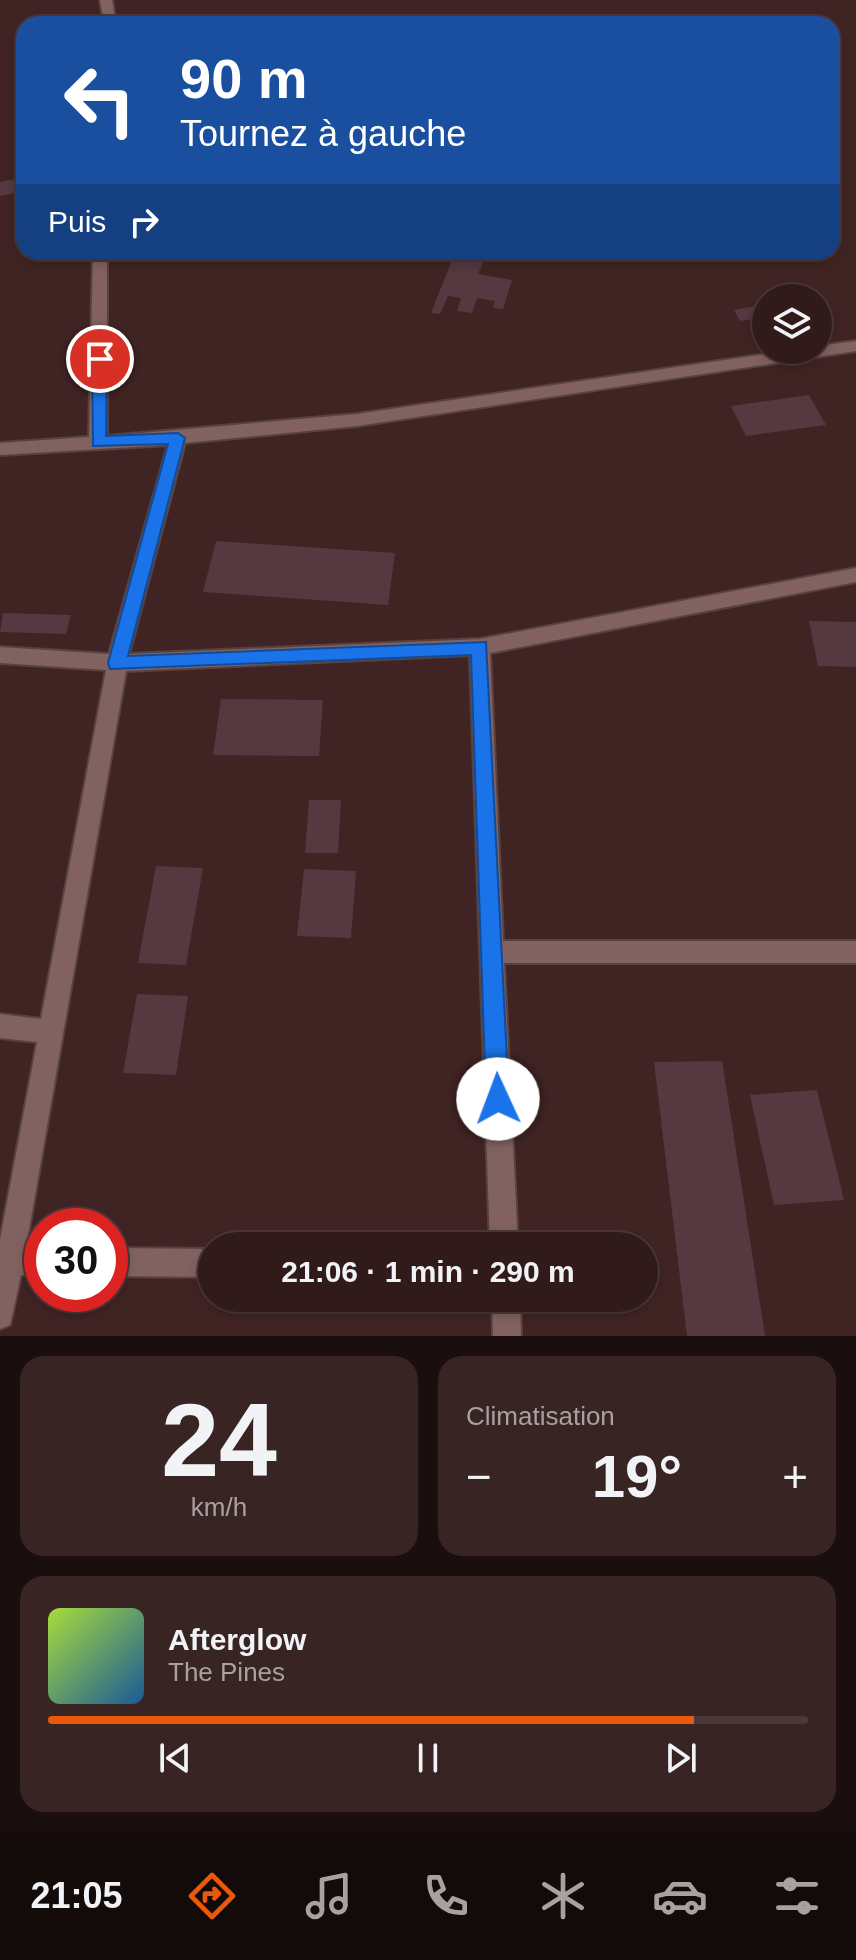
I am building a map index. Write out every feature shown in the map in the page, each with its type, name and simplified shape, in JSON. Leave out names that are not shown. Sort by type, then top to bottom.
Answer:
[{"type":"street","points":[[98,442],[100,260]]},
{"type":"street","points":[[0,449],[178,438],[357,420],[856,346]]},
{"type":"street","points":[[0,1315],[117,663],[178,438]]},
{"type":"street","points":[[0,655],[117,663],[480,647],[856,575]]},
{"type":"street","points":[[480,647],[503,1232]]},
{"type":"street","points":[[492,952],[856,952]]},
{"type":"street","points":[[0,1026],[51,1032]]},
{"type":"street","points":[[10,1261],[24,1261]]},
{"type":"street","points":[[128,1262],[198,1263]]},
{"type":"street","points":[[506,1312],[507,1336]]},
{"type":"building","points":[[16,179],[16,193],[0,196],[0,182]]},
{"type":"building","points":[[452,260],[484,260],[478,274],[512,280],[503,309],[493,308],[495,301],[477,298],[472,313],[457,311],[461,298],[448,296],[440,314],[431,313]]},
{"type":"building","points":[[752,307],[752,319],[740,321],[734,310]]},
{"type":"building","points":[[809,395],[826,425],[746,436],[731,406]]},
{"type":"building","points":[[216,541],[395,553],[388,605],[203,592]]},
{"type":"building","points":[[3,613],[71,615],[66,634],[0,632]]},
{"type":"building","points":[[809,621],[856,622],[856,667],[818,666]]},
{"type":"building","points":[[221,699],[323,700],[319,756],[213,755]]},
{"type":"building","points":[[309,800],[341,800],[338,853],[305,853]]},
{"type":"building","points":[[156,866],[203,868],[186,965],[138,963]]},
{"type":"building","points":[[304,869],[356,871],[351,938],[297,936]]},
{"type":"building","points":[[137,994],[188,996],[176,1075],[123,1073]]},
{"type":"building","points":[[722,1061],[765,1336],[687,1336],[654,1062]]},
{"type":"building","points":[[817,1090],[844,1200],[774,1205],[750,1095]]},
{"type":"route","points":[[100,359],[98,442],[178,438],[117,663],[480,647],[498,1099]]}]
